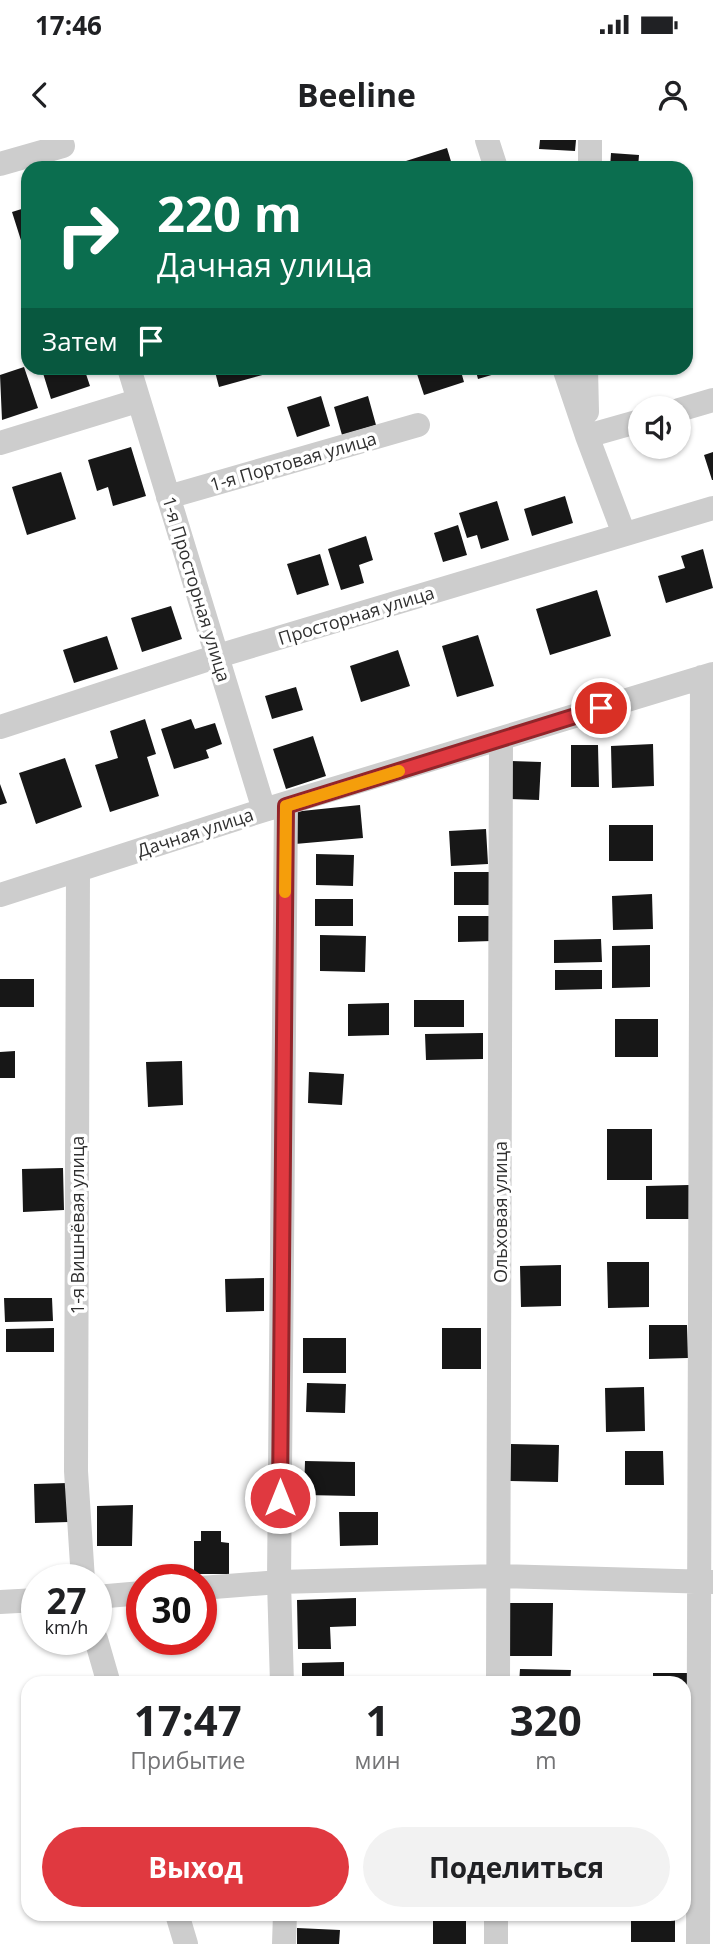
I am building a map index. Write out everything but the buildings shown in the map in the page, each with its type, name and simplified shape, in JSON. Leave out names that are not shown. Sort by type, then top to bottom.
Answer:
[{"type":"street","points":[[487,140],[494,161]]},
{"type":"street","points":[[590,140],[590,161]]},
{"type":"street","points":[[0,164],[65,151]]},
{"type":"street","name":"1-я Просторная улица","points":[[131,375],[218,656],[275,808],[282,1676]]},
{"type":"street","points":[[566,375],[624,534]]},
{"type":"street","points":[[586,375],[587,436]]},
{"type":"street","points":[[691,406],[713,400]]},
{"type":"street","points":[[0,443],[137,401]]},
{"type":"street","points":[[587,436],[628,424]]},
{"type":"street","name":"1-я Портовая улица","points":[[168,497],[418,425]]},
{"type":"street","name":"Просторная улица","points":[[0,727],[218,656],[713,508]]},
{"type":"street","points":[[698,1944],[707,1582],[707,675]]},
{"type":"street","name":"Дачная улица","points":[[0,895],[707,675]]},
{"type":"street","name":"Ольховая улица","points":[[498,1676],[501,740]]},
{"type":"street","name":"1-я Вишнёвая улица","points":[[78,870],[76,1471],[82,1564]]},
{"type":"street","points":[[217,1587],[279,1581],[499,1576],[707,1582]]},
{"type":"street","points":[[0,1602],[21,1601]]},
{"type":"street","points":[[101,1655],[107,1676]]},
{"type":"street","points":[[179,1921],[186,1944]]},
{"type":"street","points":[[284,1944],[285,1921]]},
{"type":"street","points":[[496,1921],[496,1944]]},
{"type":"slow traffic","points":[[285,892],[286,806],[399,771]]},
{"type":"route","points":[[280,1498],[286,806],[601,708]]}]
